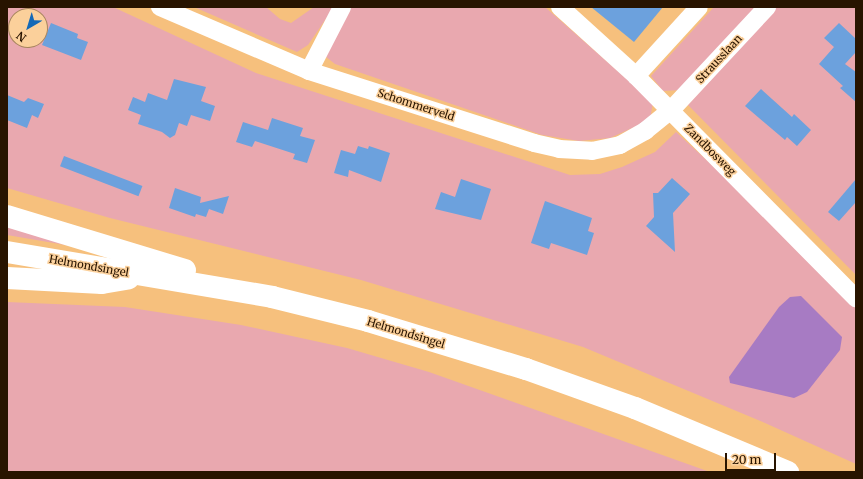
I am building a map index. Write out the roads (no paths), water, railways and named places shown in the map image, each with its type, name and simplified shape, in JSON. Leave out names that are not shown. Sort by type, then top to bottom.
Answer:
[{"type":"main road","points":[[7,216],[272,297]]},
{"type":"main road","name":"Helmondsingel","points":[[7,252],[272,297],[368,321],[526,369],[635,408],[788,472]]},
{"type":"main road","points":[[7,278],[102,283],[145,275]]},
{"type":"street","name":"Schommerveld","points":[[160,7],[308,71],[559,150],[607,150],[645,131],[670,110]]},
{"type":"street","points":[[308,71],[342,7]]},
{"type":"street","name":"Zandbosweg","points":[[560,7],[636,76],[856,298]]},
{"type":"street","points":[[636,76],[699,7]]},
{"type":"street","name":"Strausslaan","points":[[670,110],[766,7]]}]
